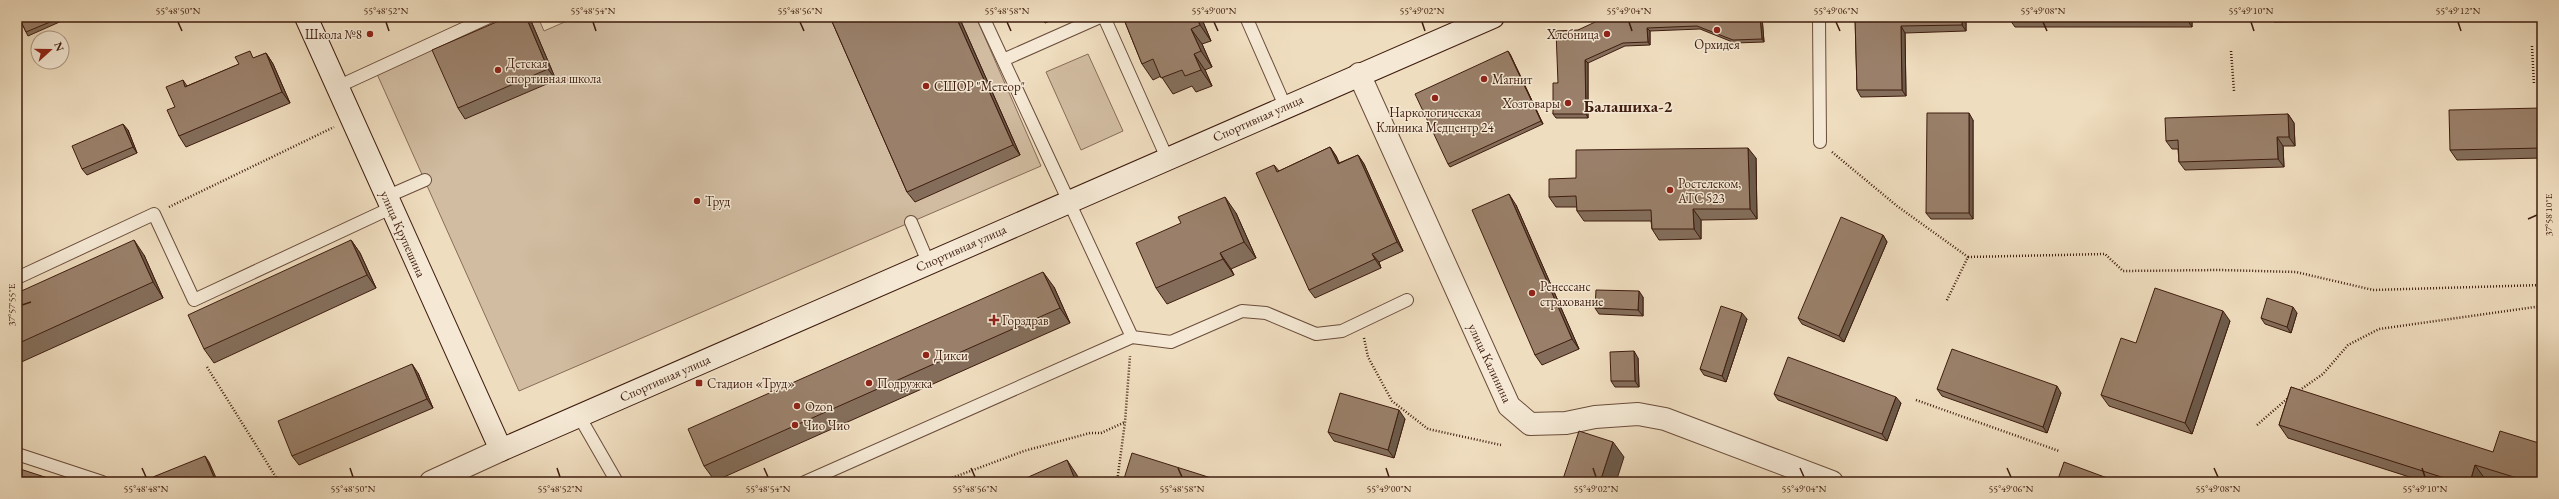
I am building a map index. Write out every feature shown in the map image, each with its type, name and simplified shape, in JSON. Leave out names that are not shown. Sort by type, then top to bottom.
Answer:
[{"type":"main road","name":"улица Крупешина","points":[[306,17],[501,450]]},
{"type":"main road","name":"Спортивная улица","points":[[431,482],[928,262],[1493,17]]},
{"type":"main road","name":"улица Калинина","points":[[1359,74],[1509,406],[1530,424],[1566,423],[1595,417],[1638,414],[1665,419],[1832,482]]},
{"type":"lane","points":[[337,87],[489,17]]},
{"type":"lane","points":[[983,17],[1132,337]]},
{"type":"lane","points":[[1003,60],[1100,17]]},
{"type":"lane","points":[[1104,17],[1167,158]]},
{"type":"lane","points":[[1246,17],[1285,106]]},
{"type":"lane","points":[[1819,17],[1820,142]]},
{"type":"lane","points":[[17,278],[154,214],[194,300],[389,203],[425,180]]},
{"type":"lane","points":[[911,222],[928,262]]},
{"type":"lane","points":[[805,482],[1132,337],[1171,342],[1242,311],[1266,313],[1316,334],[1342,331],[1407,300]]},
{"type":"lane","points":[[579,416],[617,482]]},
{"type":"lane","points":[[17,454],[102,482]]},
{"type":"path","points":[[2532,46],[2534,84]]},
{"type":"path","points":[[2231,51],[2234,91]]},
{"type":"path","points":[[154,214],[336,126]]},
{"type":"path","points":[[1820,142],[1896,206],[1968,257],[2105,254],[2123,271],[2220,270],[2296,272],[2373,290],[2542,285]]},
{"type":"path","points":[[1946,302],[1968,257]]},
{"type":"path","points":[[2257,425],[2282,403],[2323,374],[2348,345],[2379,329],[2542,306]]},
{"type":"path","points":[[1361,322],[1368,357],[1392,401],[1428,429],[1501,444]]},
{"type":"path","points":[[1117,482],[1125,422],[1132,337]]},
{"type":"path","points":[[207,367],[279,482]]},
{"type":"path","points":[[1916,400],[2059,451]]},
{"type":"path","points":[[941,482],[1024,451],[1090,433],[1101,433],[1125,422]]},
{"type":"shaded area","name":"Труд","points":[[503,17],[538,17],[544,31],[576,17],[976,17],[1041,166],[519,391],[377,74]]},
{"type":"shaded area","points":[[1088,54],[1123,131],[1081,150],[1046,72]]},
{"type":"building","points":[[19,17],[62,17],[30,30],[26,32]]},
{"type":"building","name":"Детская спортивная школа","points":[[508,17],[526,17],[548,69],[458,108],[432,50]]},
{"type":"building","name":"СШОР \"Метеор\"","points":[[830,17],[956,17],[1013,145],[907,192]]},
{"type":"building","points":[[1123,17],[1196,17],[1200,25],[1191,29],[1201,51],[1194,54],[1201,70],[1185,76],[1182,70],[1161,78],[1153,59],[1142,64]]},
{"type":"building","points":[[1606,17],[1760,17],[1762,39],[1733,40],[1697,26],[1647,28],[1648,42],[1623,43],[1585,60],[1586,114],[1553,114],[1553,83],[1558,83],[1556,31],[1578,30]]},
{"type":"building","points":[[1855,17],[1962,17],[1962,25],[1901,26],[1902,90],[1857,90]]},
{"type":"building","points":[[250,51],[253,58],[266,53],[282,92],[179,136],[167,110],[175,107],[166,87],[183,80],[185,87],[239,64],[235,57]]},
{"type":"building","points":[[1508,51],[1541,121],[1448,164],[1415,94]]},
{"type":"building","points":[[2542,108],[2542,148],[2450,150],[2449,110]]},
{"type":"building","points":[[1927,113],[1969,113],[1969,213],[1926,213]]},
{"type":"building","points":[[2288,114],[2289,137],[2277,137],[2278,159],[2179,162],[2178,140],[2166,141],[2165,118]]},
{"type":"building","points":[[123,124],[133,147],[82,169],[72,146]]},
{"type":"building","points":[[1330,147],[1338,164],[1358,155],[1397,242],[1372,254],[1375,259],[1309,290],[1256,173],[1274,165],[1277,172]]},
{"type":"building","name":"Ростелеком, АТС 523","points":[[1748,148],[1750,209],[1693,209],[1694,229],[1652,229],[1651,210],[1577,211],[1576,196],[1549,197],[1549,179],[1576,178],[1576,150]]},
{"type":"building","points":[[1509,194],[1572,339],[1535,355],[1472,210]]},
{"type":"building","points":[[1225,197],[1244,242],[1220,253],[1223,259],[1156,288],[1136,243],[1181,223],[1178,217]]},
{"type":"building","points":[[1841,217],[1883,235],[1839,336],[1798,318]]},
{"type":"building","points":[[134,240],[153,282],[17,344],[17,293]]},
{"type":"building","points":[[351,240],[367,275],[204,349],[188,315]]},
{"type":"building","points":[[1043,272],[1060,308],[704,466],[688,429]]},
{"type":"building","points":[[2155,288],[2223,311],[2185,423],[2101,395],[2121,338],[2136,343]]},
{"type":"building","points":[[1596,290],[1639,291],[1638,310],[1595,308]]},
{"type":"building","points":[[2267,298],[2293,307],[2287,327],[2261,318]]},
{"type":"building","points":[[1721,306],[1742,313],[1722,376],[1700,369]]},
{"type":"building","points":[[1952,349],[2057,386],[2043,427],[1937,389]]},
{"type":"building","points":[[1634,351],[1635,381],[1611,381],[1610,352]]},
{"type":"building","points":[[1788,357],[1896,397],[1882,434],[1774,394]]},
{"type":"building","points":[[412,364],[427,399],[292,456],[278,421]]},
{"type":"building","points":[[2291,387],[2493,452],[2500,431],[2542,444],[2542,482],[2530,482],[2475,465],[2470,482],[2457,482],[2279,425]]},
{"type":"building","points":[[1340,393],[1399,410],[1388,450],[1328,432]]},
{"type":"building","points":[[1579,431],[1613,442],[1600,482],[1562,482]]},
{"type":"building","points":[[1132,453],[1224,482],[1123,482]]},
{"type":"building","points":[[205,456],[216,482],[155,482],[153,477]]},
{"type":"building","points":[[1067,460],[1076,482],[1017,482]]},
{"type":"building","points":[[2064,462],[2118,482],[2057,482]]},
{"type":"building","points":[[17,468],[60,482],[17,482]]},
{"type":"place","name":"Орхидея","points":[[1717,30]]},
{"type":"place","name":"Школа №8","points":[[370,34]]},
{"type":"place","name":"Хлебница","points":[[1607,34]]},
{"type":"place","name":"Детская спортивная школа","points":[[498,70]]},
{"type":"place","name":"Магнит","points":[[1484,79]]},
{"type":"place","name":"СШОР \"Метеор\"","points":[[926,86]]},
{"type":"place","name":"Наркологическая Клиника Медцентр 24","points":[[1435,98]]},
{"type":"place","name":"Хозтовары","points":[[1568,103]]},
{"type":"place","name":"Ростелеком, АТС 523","points":[[1670,190]]},
{"type":"place","name":"Труд","points":[[697,201]]},
{"type":"place","name":"Ренессанс страхование","points":[[1532,293]]},
{"type":"place","name":"Горздрав","points":[[994,320]]},
{"type":"place","name":"Дикси","points":[[926,355]]},
{"type":"place","name":"Стадион «Труд»","points":[[699,383]]},
{"type":"place","name":"Подружка","points":[[869,383]]},
{"type":"place","name":"Ozon","points":[[797,406]]},
{"type":"place","name":"Чио Чио","points":[[795,425]]},
{"type":"district","name":"Балашиха-2","points":[[1628,106]]}]
